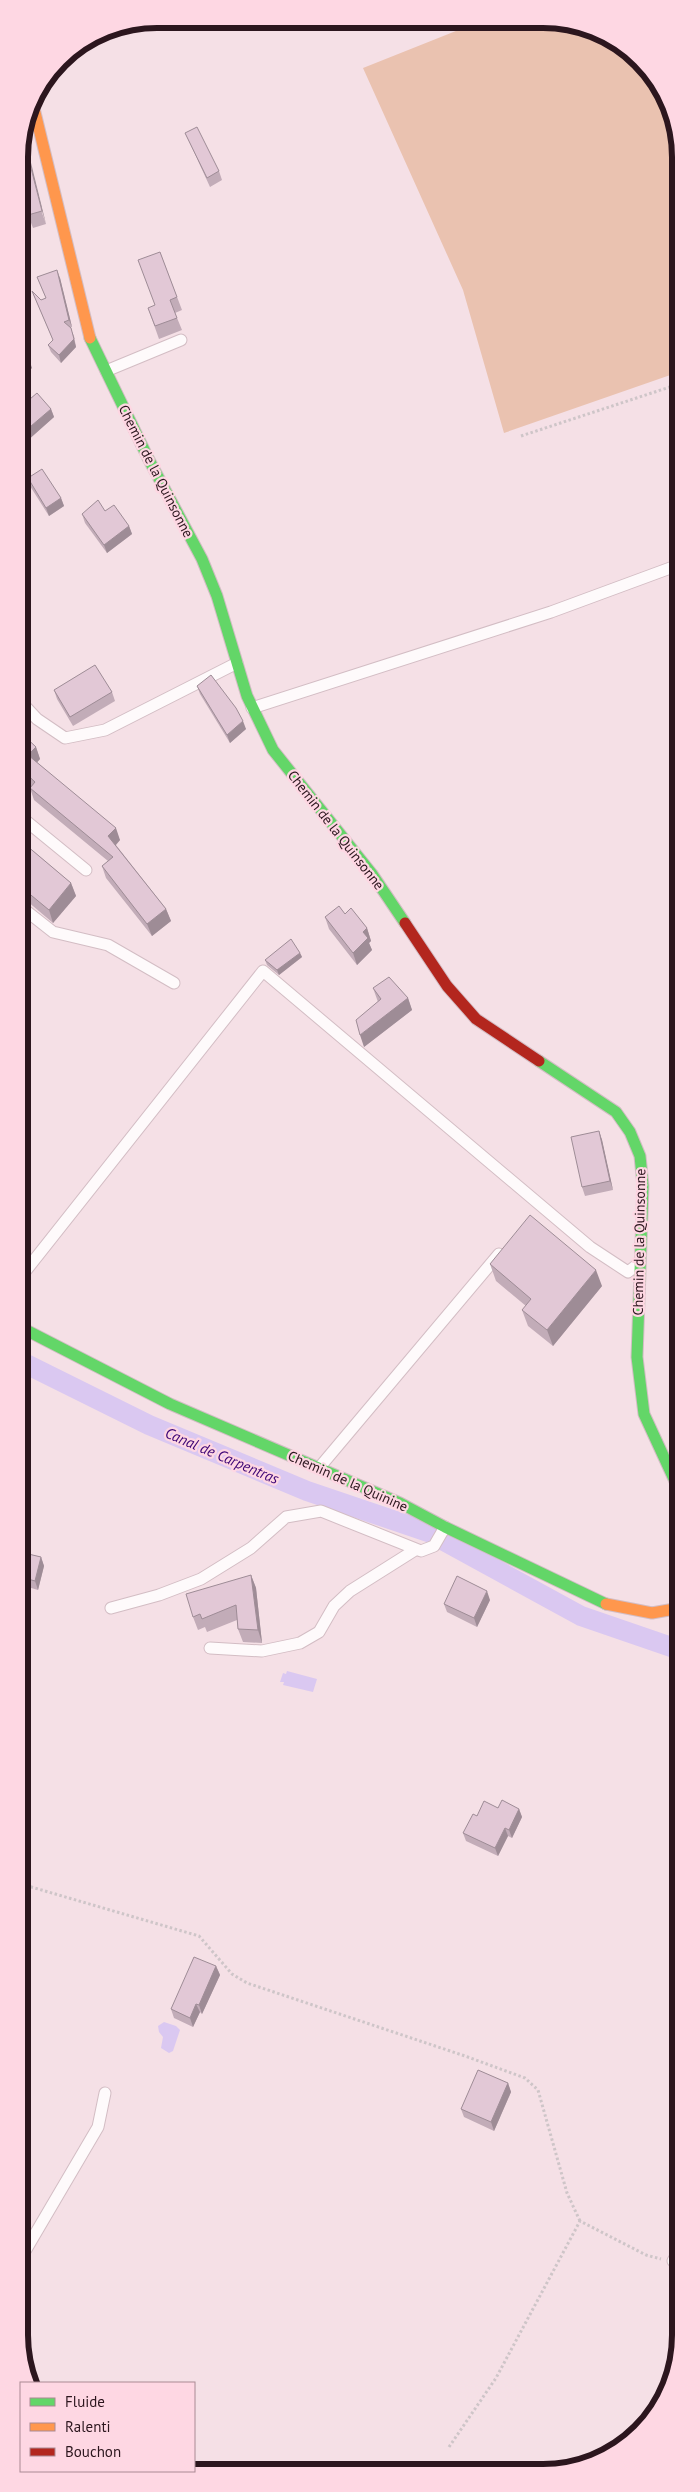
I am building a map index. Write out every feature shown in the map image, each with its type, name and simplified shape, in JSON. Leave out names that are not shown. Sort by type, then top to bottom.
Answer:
[{"type":"street","name":"Chemin de la Quinsonne","points":[[35,113],[91,341],[148,458],[202,559],[217,596],[252,708],[273,750],[372,874],[447,986],[476,1019],[616,1112],[630,1132],[640,1156],[643,1186],[637,1357],[644,1414],[672,1475]]},
{"type":"street","name":"Chemin de la Quinine","points":[[28,1331],[170,1404],[400,1503],[445,1527],[611,1606],[652,1613],[672,1609]]},
{"type":"lane","points":[[106,371],[181,340]]},
{"type":"lane","points":[[252,708],[551,612],[672,567]]},
{"type":"lane","points":[[28,710],[37,719],[65,738],[105,730],[237,663]]},
{"type":"lane","points":[[28,823],[86,870]]},
{"type":"lane","points":[[28,912],[53,932],[108,945],[174,983]]},
{"type":"lane","points":[[28,1267],[263,971],[538,1209],[628,1272],[640,1262]]},
{"type":"lane","points":[[319,1468],[509,1243]]},
{"type":"lane","points":[[111,1608],[159,1595],[200,1579],[251,1548],[286,1517],[321,1511],[371,1529],[415,1550],[428,1550],[445,1527]]},
{"type":"lane","points":[[210,1648],[262,1650],[300,1643],[319,1632],[334,1606],[350,1591],[415,1550]]},
{"type":"lane","points":[[28,2246],[98,2126],[105,2093]]},
{"type":"path","points":[[521,436],[672,386]]},
{"type":"path","points":[[28,1886],[199,1936],[232,1974],[246,1983],[525,2078],[538,2090],[567,2193],[580,2221],[646,2255],[672,2261]]},
{"type":"path","points":[[449,2447],[496,2378],[580,2221]]},
{"type":"shaded area","points":[[463,28],[544,28],[569,30],[601,41],[635,65],[651,85],[659,99],[670,131],[672,156],[672,374],[504,433],[463,290],[363,68]]},
{"type":"shaded area","points":[[287,1671],[317,1679],[313,1692],[283,1685],[284,1682],[280,1682],[283,1673],[286,1674]]},
{"type":"shaded area","points":[[164,2022],[176,2026],[180,2030],[173,2051],[169,2053],[161,2048],[163,2037],[159,2032],[158,2026]]},
{"type":"building","points":[[197,127],[219,171],[207,178],[185,133]]},
{"type":"building","points":[[28,156],[42,211],[28,215]]},
{"type":"building","points":[[160,252],[177,297],[170,300],[177,318],[155,326],[148,308],[155,305],[138,260]]},
{"type":"building","points":[[57,270],[69,320],[64,322],[71,328],[74,339],[59,355],[48,345],[53,340],[32,291],[41,300],[46,298],[37,277]]},
{"type":"building","points":[[37,393],[51,409],[28,429],[28,397],[30,399]]},
{"type":"building","points":[[42,469],[61,498],[46,508],[28,478]]},
{"type":"building","points":[[98,500],[105,511],[114,505],[129,526],[104,545],[82,514]]},
{"type":"building","points":[[95,665],[112,692],[70,717],[54,690]]},
{"type":"building","points":[[211,675],[236,708],[243,721],[227,735],[197,686]]},
{"type":"building","points":[[28,740],[36,747],[28,755]]},
{"type":"building","points":[[28,755],[116,828],[108,836],[166,909],[147,924],[102,866],[113,857],[30,788],[35,782],[28,775]]},
{"type":"building","points":[[28,847],[71,883],[49,910],[28,893]]},
{"type":"building","points":[[339,906],[345,914],[351,908],[367,928],[363,932],[368,938],[353,953],[325,917]]},
{"type":"building","points":[[291,939],[300,953],[277,970],[265,960]]},
{"type":"building","points":[[389,977],[408,998],[360,1035],[356,1020],[381,999],[373,988]]},
{"type":"building","points":[[599,1131],[610,1181],[582,1187],[571,1137]]},
{"type":"building","points":[[530,1215],[596,1270],[547,1330],[522,1310],[531,1299],[490,1264]]},
{"type":"building","points":[[28,1554],[41,1557],[35,1581],[28,1579]]},
{"type":"building","points":[[251,1575],[258,1630],[238,1629],[236,1605],[202,1619],[200,1614],[193,1617],[186,1594]]},
{"type":"building","points":[[457,1576],[487,1591],[474,1618],[444,1604]]},
{"type":"building","points":[[502,1800],[519,1809],[509,1830],[505,1828],[495,1848],[463,1833],[473,1814],[477,1816],[484,1801],[498,1808]]},
{"type":"building","points":[[194,1957],[216,1966],[199,2005],[196,2004],[190,2018],[171,2009]]},
{"type":"building","points":[[478,2070],[508,2083],[491,2122],[461,2109]]},
{"type":"waterway","name":"Canal de Carpentras","points":[[28,1365],[149,1425],[307,1491],[431,1533]]},
{"type":"waterway","name":"Canal de Carpentras","points":[[444,1541],[581,1616],[672,1647]]},
{"type":"traffic: fast","points":[[90,338],[148,458],[202,559],[217,596],[247,696],[273,750],[372,874],[405,923]]},
{"type":"traffic: fast","points":[[539,1061],[616,1112],[630,1132],[640,1156],[643,1186],[637,1357],[644,1414],[672,1475]]},
{"type":"traffic: fast","points":[[28,1331],[170,1404],[400,1503],[445,1527],[606,1604]]},
{"type":"traffic: slow","points":[[35,113],[90,338]]},
{"type":"traffic: slow","points":[[606,1604],[652,1613],[672,1609]]},
{"type":"traffic: jam","points":[[405,923],[447,986],[476,1019],[539,1061]]}]
